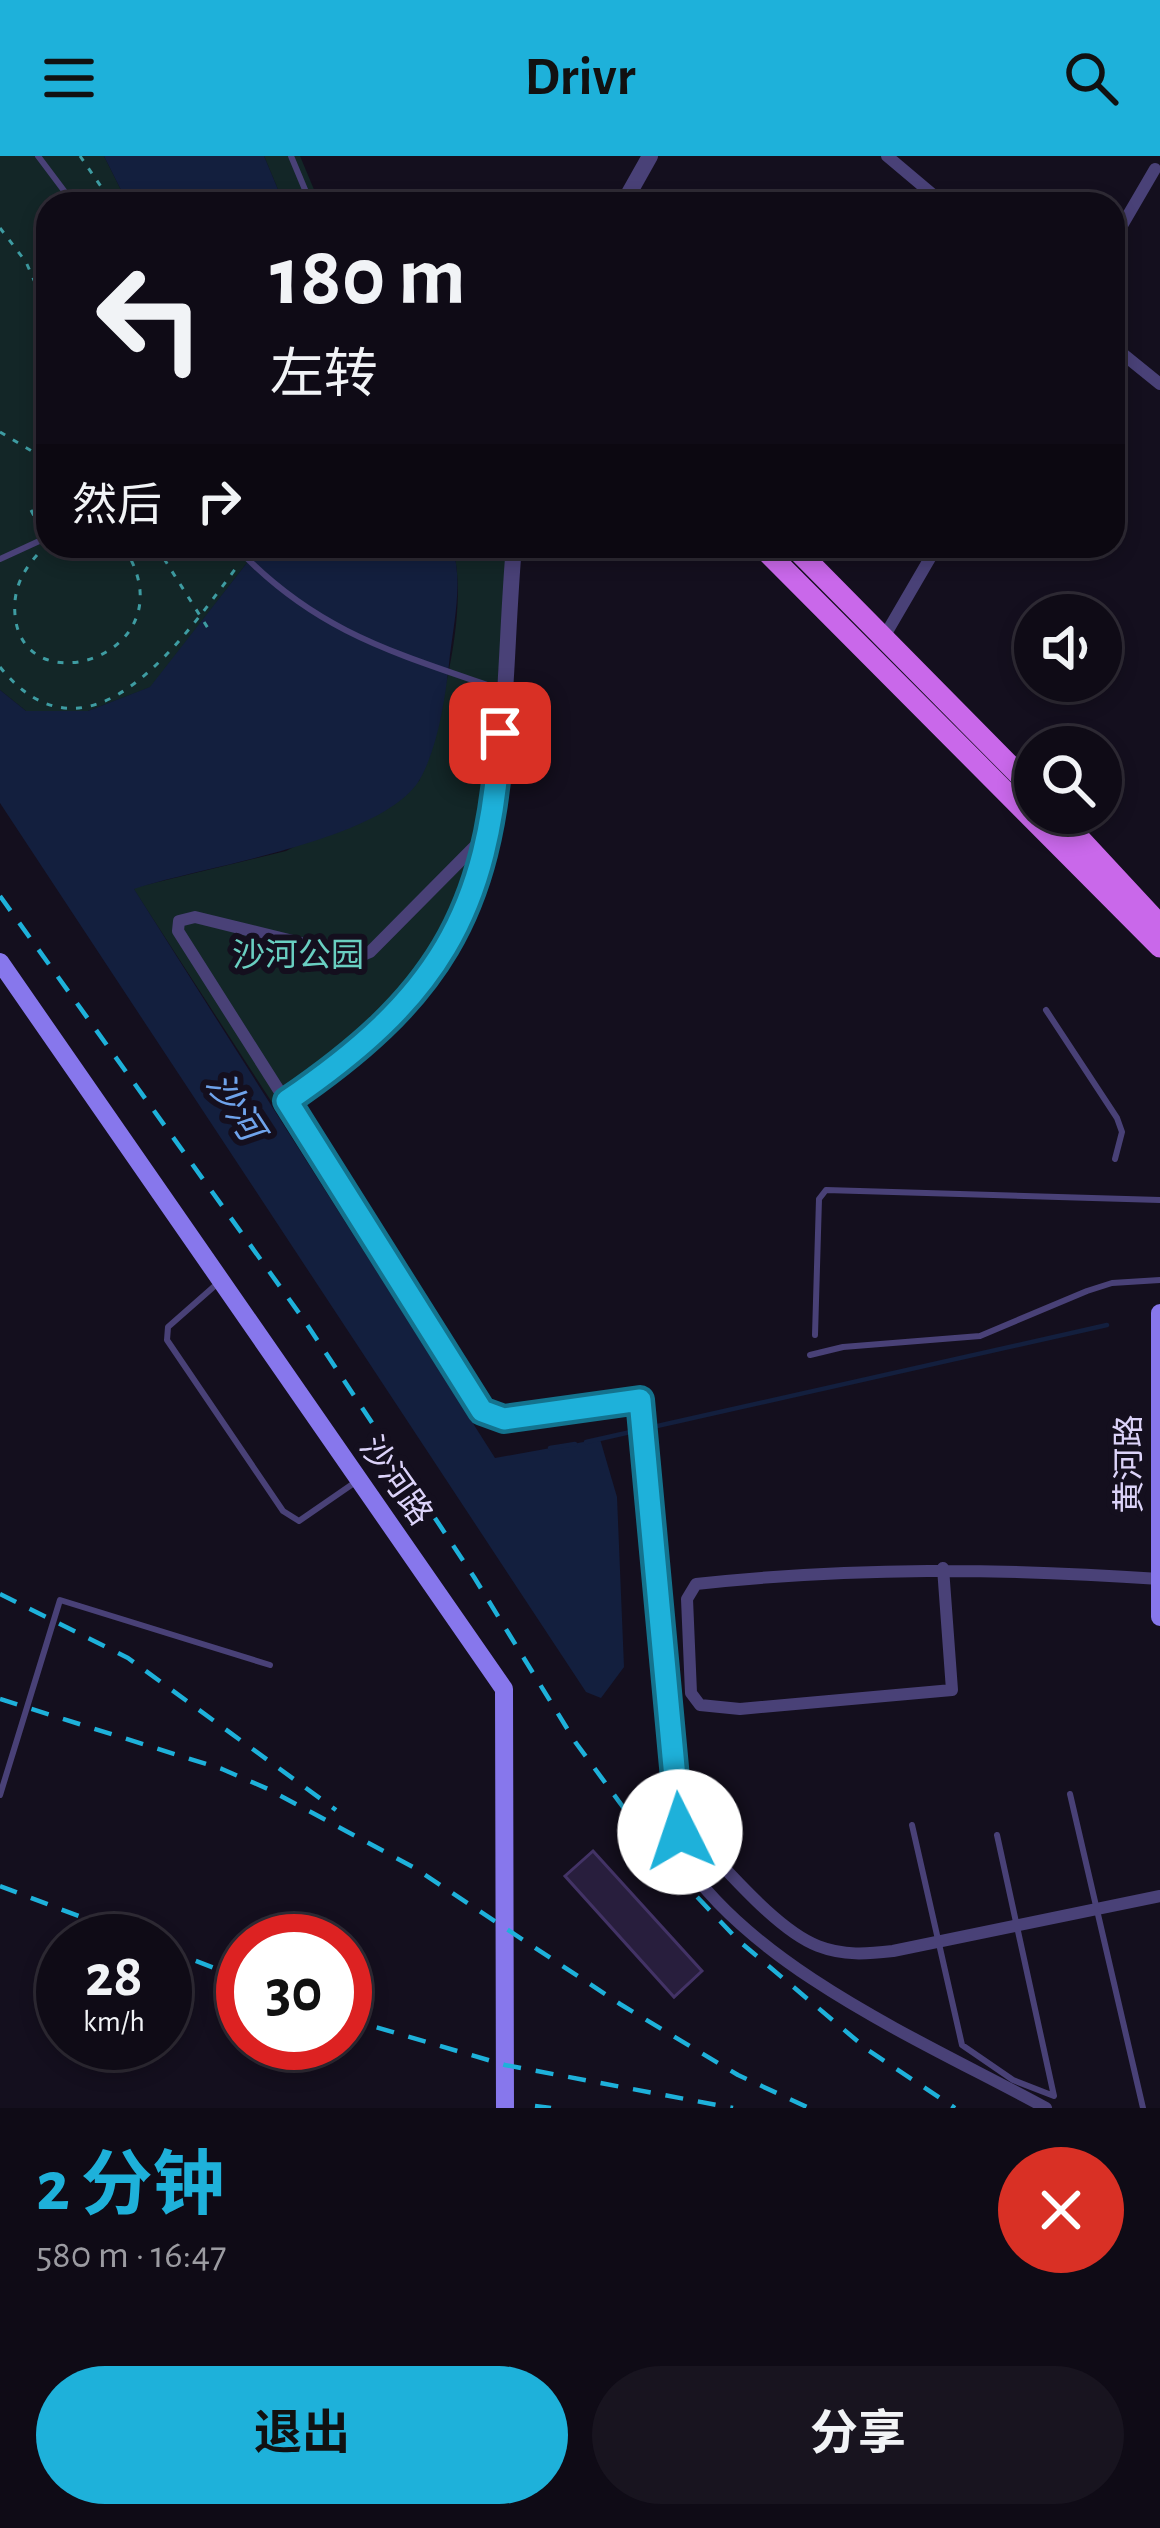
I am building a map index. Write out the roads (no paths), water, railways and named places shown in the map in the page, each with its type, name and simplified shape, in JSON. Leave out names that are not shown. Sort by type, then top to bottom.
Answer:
[{"type":"main road","points":[[773,558],[1160,947]]},
{"type":"main road","points":[[805,558],[1014,770]]},
{"type":"main road","points":[[1076,834],[1160,925]]},
{"type":"main road","name":"沙河路","points":[[0,962],[504,1689],[505,2108]]},
{"type":"main road","name":"黄河路","points":[[1160,1312],[1160,1617]]},
{"type":"street","points":[[630,192],[650,156]]},
{"type":"street","points":[[886,156],[930,192]]},
{"type":"street","points":[[1125,220],[1155,169]]},
{"type":"street","points":[[1125,356],[1160,384]]},
{"type":"street","points":[[287,1101],[389,1024],[432,970],[468,905],[490,831],[513,558]]},
{"type":"street","points":[[884,637],[930,558]]},
{"type":"street","points":[[490,831],[370,952],[358,957],[195,917],[179,921],[181,938],[482,1411],[504,1419],[640,1400],[682,1858],[696,1880],[782,1958],[846,1999],[1046,2108]]},
{"type":"street","points":[[943,1568],[952,1690],[740,1709],[700,1706],[691,1693],[687,1599],[696,1584],[806,1572],[943,1568],[1159,1578]]},
{"type":"street","points":[[679,1807],[702,1844],[782,1921],[814,1945],[850,1955],[939,1942],[1160,1896]]},
{"type":"lane","points":[[38,156],[65,192]]},
{"type":"lane","points":[[291,156],[306,192]]},
{"type":"lane","points":[[0,559],[36,544]]},
{"type":"lane","points":[[246,558],[268,581],[321,620],[402,656],[502,690]]},
{"type":"lane","points":[[1046,1010],[1117,1118],[1122,1132],[1115,1159]]},
{"type":"lane","points":[[815,1335],[819,1199],[826,1190],[1160,1200]]},
{"type":"lane","points":[[221,1280],[182,1311],[168,1327],[167,1340],[283,1511],[298,1521],[311,1516],[360,1479]]},
{"type":"lane","points":[[810,1355],[879,1343],[980,1336],[1100,1287],[1160,1280]]},
{"type":"lane","points":[[0,1795],[60,1600],[270,1665]]},
{"type":"lane","points":[[1070,1794],[1143,2108]]},
{"type":"lane","points":[[912,1825],[962,2045],[1013,2080],[1054,2096],[997,1835]]},
{"type":"water","points":[[104,156],[264,156],[279,192],[122,192]]},
{"type":"water","name":"沙河","points":[[251,558],[455,558],[456,604],[443,707],[420,779],[400,801],[331,835],[134,889],[495,1458],[600,1439],[617,1497],[624,1667],[601,1698],[586,1692],[0,803],[0,690],[26,711],[88,711],[150,687]]},
{"type":"waterway","points":[[586,1442],[1107,1325]]},
{"type":"waterway","points":[[550,1448],[575,1444]]},
{"type":"railway","points":[[0,896],[304,1320],[474,1577],[576,1743],[662,1860],[739,1941],[868,2050],[955,2108]]},
{"type":"railway","points":[[0,1594],[128,1658],[336,1810]]},
{"type":"railway","points":[[0,1699],[222,1769],[268,1789],[413,1867],[620,2004],[738,2075],[809,2108]]},
{"type":"railway","points":[[0,1886],[73,1914]]},
{"type":"railway","points":[[192,1959],[216,1969]]},
{"type":"railway","points":[[372,2026],[505,2065],[733,2108]]},
{"type":"railway","points":[[535,2106],[551,2108]]},
{"type":"park label","name":"沙河公园","points":[[298,954]]}]
